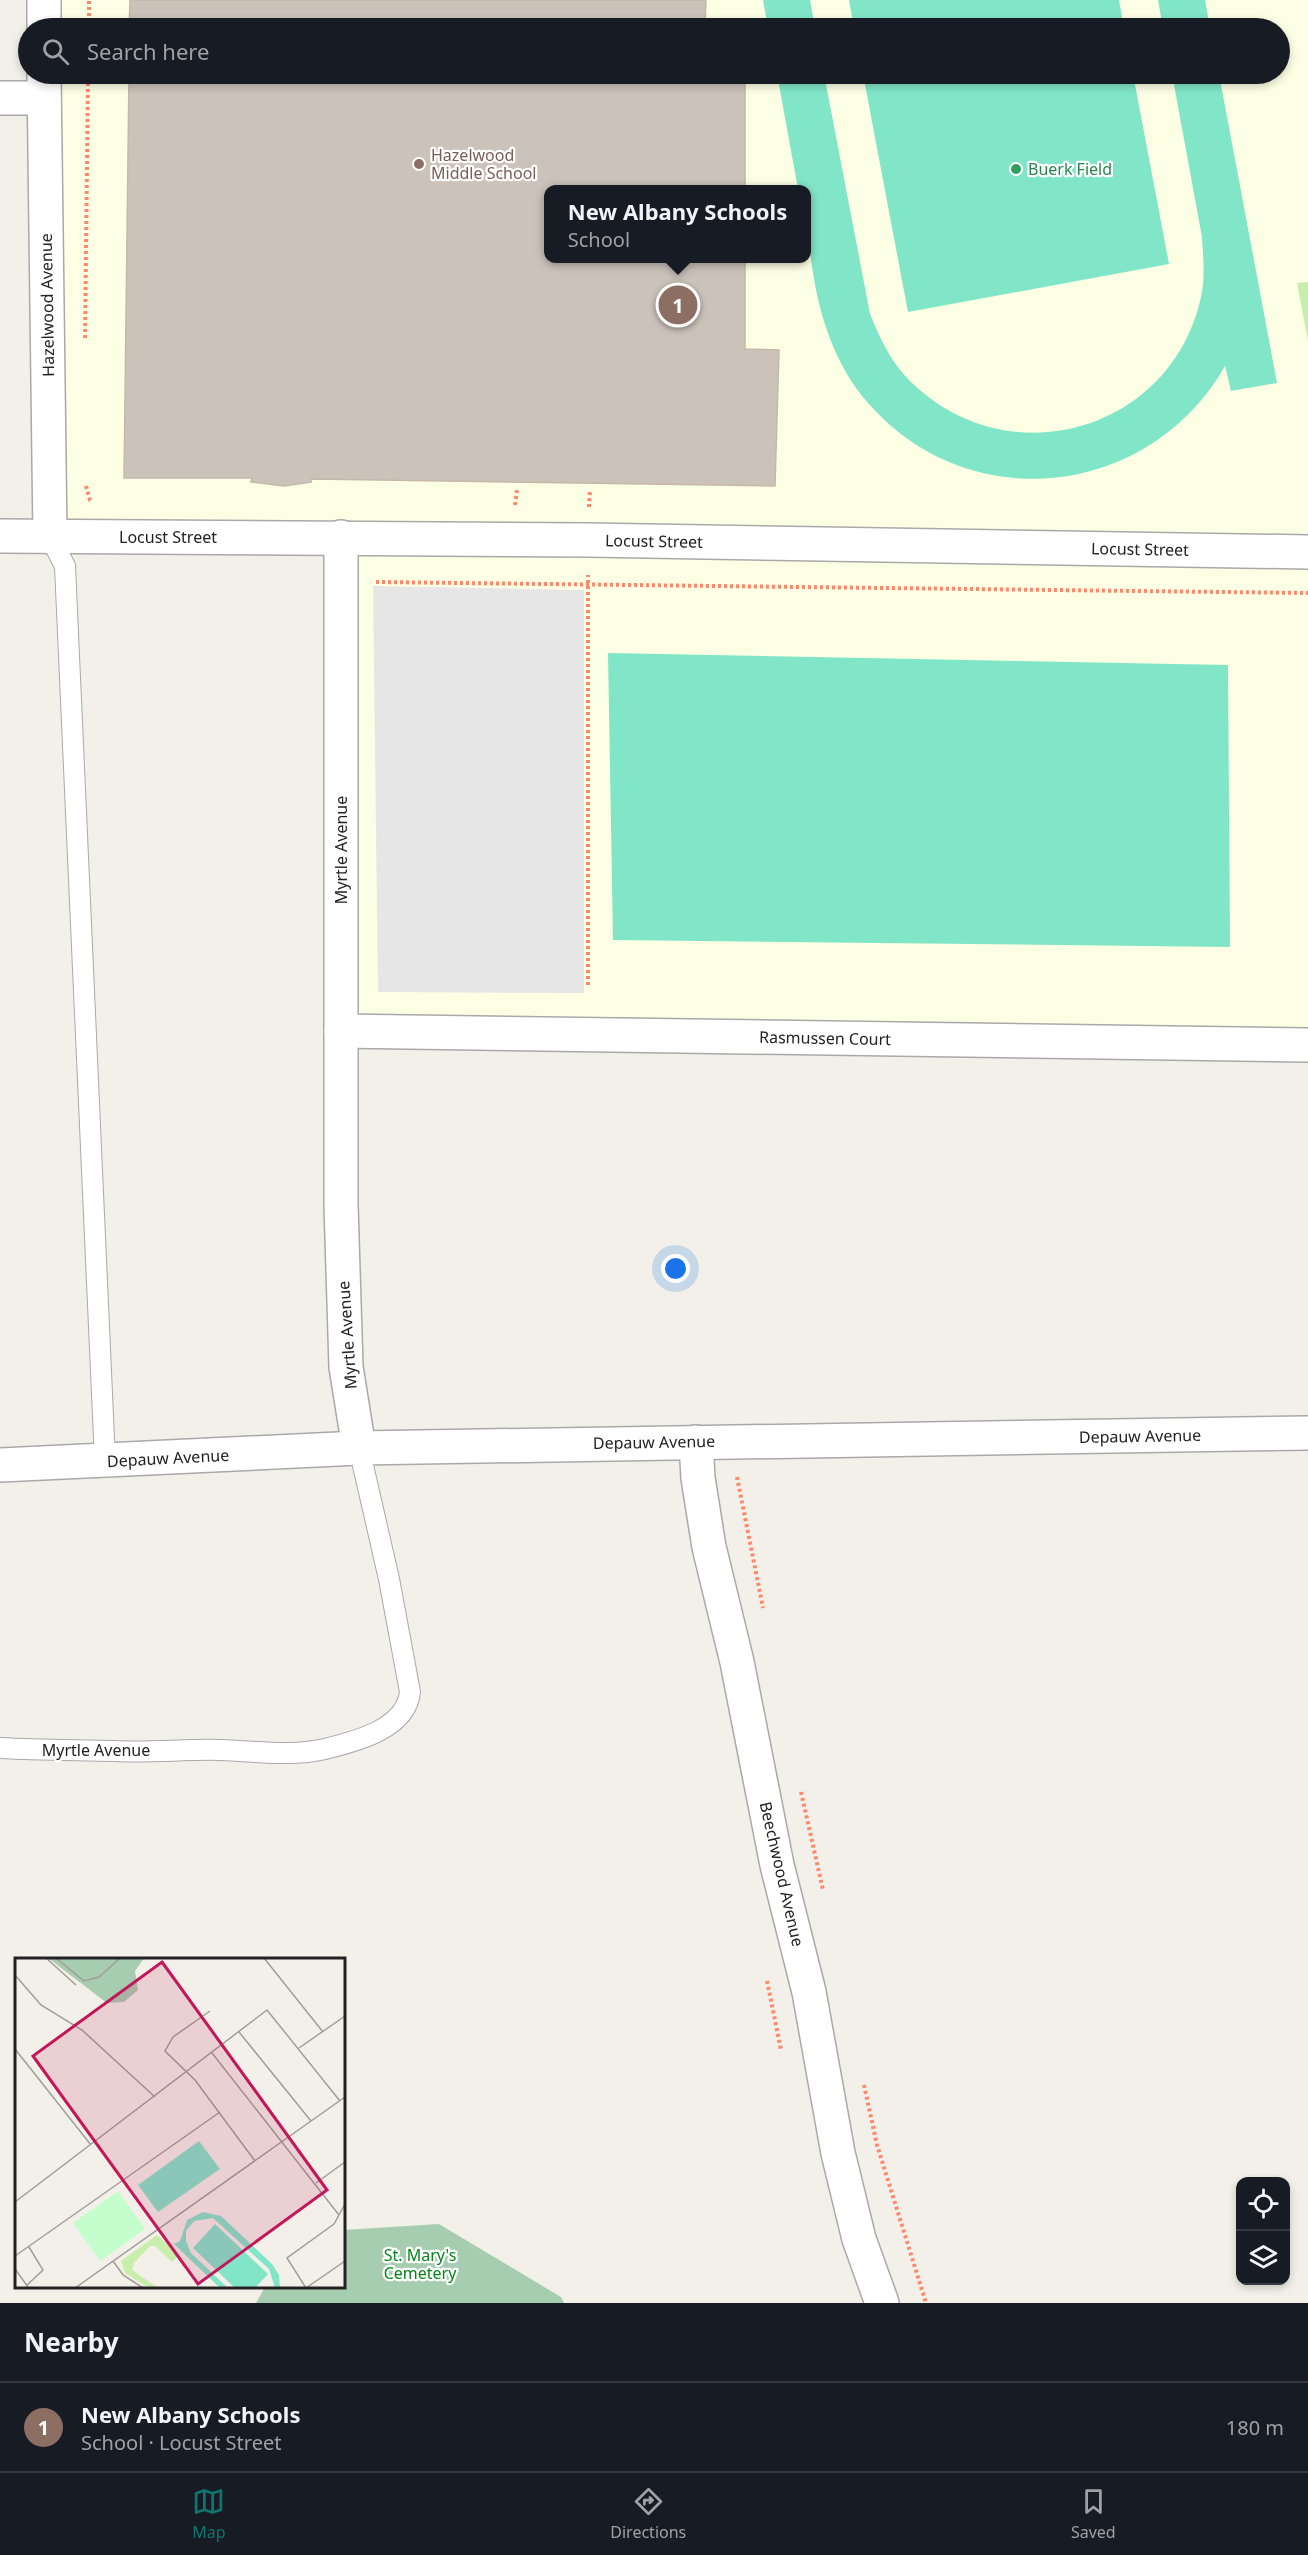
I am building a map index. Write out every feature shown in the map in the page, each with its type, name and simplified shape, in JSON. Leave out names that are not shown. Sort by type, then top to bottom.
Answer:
[{"type":"street","points":[[44,0],[44,18]]},
{"type":"street","points":[[0,98],[44,86]]},
{"type":"street","name":"Hazelwood Avenue","points":[[44,86],[50,537]]},
{"type":"street","name":"Locust Street","points":[[0,536],[588,540],[1308,552]]},
{"type":"street","name":"Myrtle Avenue","points":[[341,537],[341,1205],[346,1367],[359,1448]]},
{"type":"street","name":"Rasmussen Court","points":[[341,1031],[1308,1045]]},
{"type":"street","name":"Depauw Avenue","points":[[0,1465],[359,1448],[1308,1433]]},
{"type":"street","name":"Beechwood Avenue","points":[[696,1442],[698,1478],[709,1547],[737,1662],[777,1865],[808,1992],[838,2153],[859,2239],[882,2303]]},
{"type":"lane","points":[[50,537],[65,567],[105,1461]]},
{"type":"lane","name":"Myrtle Avenue","points":[[0,1748],[115,1751],[222,1750],[290,1754],[324,1749],[372,1734],[399,1717],[409,1704],[410,1692],[391,1589],[359,1448]]},
{"type":"path","points":[[89,0],[89,18]]},
{"type":"path","points":[[85,348],[88,84]]},
{"type":"path","points":[[84,479],[90,500],[98,503]]},
{"type":"path","points":[[588,540],[588,985]]},
{"type":"path","points":[[375,582],[1308,593]]},
{"type":"path","points":[[736,1477],[765,1617]]},
{"type":"path","points":[[801,1790],[823,1893]]},
{"type":"path","points":[[863,2077],[877,2145],[926,2303]]},
{"type":"shaded area","points":[[47,0],[1308,0],[1308,1043],[341,1031],[341,537],[50,537],[48,84],[1290,84],[1290,18],[47,18]]},
{"type":"shaded area","points":[[373,586],[584,590],[584,993],[378,992]]},
{"type":"green space","points":[[763,0],[810,0],[813,18],[766,18]]},
{"type":"green space","points":[[849,0],[1119,0],[1122,18],[852,18]]},
{"type":"green space","points":[[1158,0],[1205,0],[1208,18],[1161,18]]},
{"type":"green space","points":[[779,84],[826,84],[870,314],[882,342],[898,368],[912,383],[952,412],[996,429],[1041,433],[1085,425],[1125,406],[1160,378],[1186,339],[1202,292],[1202,237],[1174,84],[1221,84],[1277,383],[1231,391],[1225,366],[1192,410],[1152,444],[1106,466],[1056,478],[1006,477],[956,465],[909,440],[868,403],[837,356],[827,330],[813,274],[811,185],[797,185]]},
{"type":"green space","name":"Buerk Field","points":[[865,84],[1135,84],[1169,264],[908,312]]},
{"type":"green space","points":[[1308,282],[1308,341],[1297,283]]},
{"type":"green space","points":[[608,653],[1228,665],[1230,947],[613,940]]},
{"type":"green space","name":"St. Mary's Cemetery","points":[[439,2224],[561,2297],[564,2303],[256,2303],[264,2288],[345,2288],[345,2230]]},
{"type":"building","points":[[130,0],[706,0],[705,18],[129,18]]},
{"type":"building","points":[[129,84],[745,84],[745,185],[544,185],[544,263],[745,263],[745,349],[779,350],[775,486],[311,479],[311,482],[284,486],[251,482],[252,478],[124,478]]},
{"type":"place","name":"Hazelwood Middle School","points":[[419,164]]},
{"type":"place","name":"Buerk Field","points":[[1016,169]]},
{"type":"place","name":"New Albany Schools","points":[[678,305]]}]
